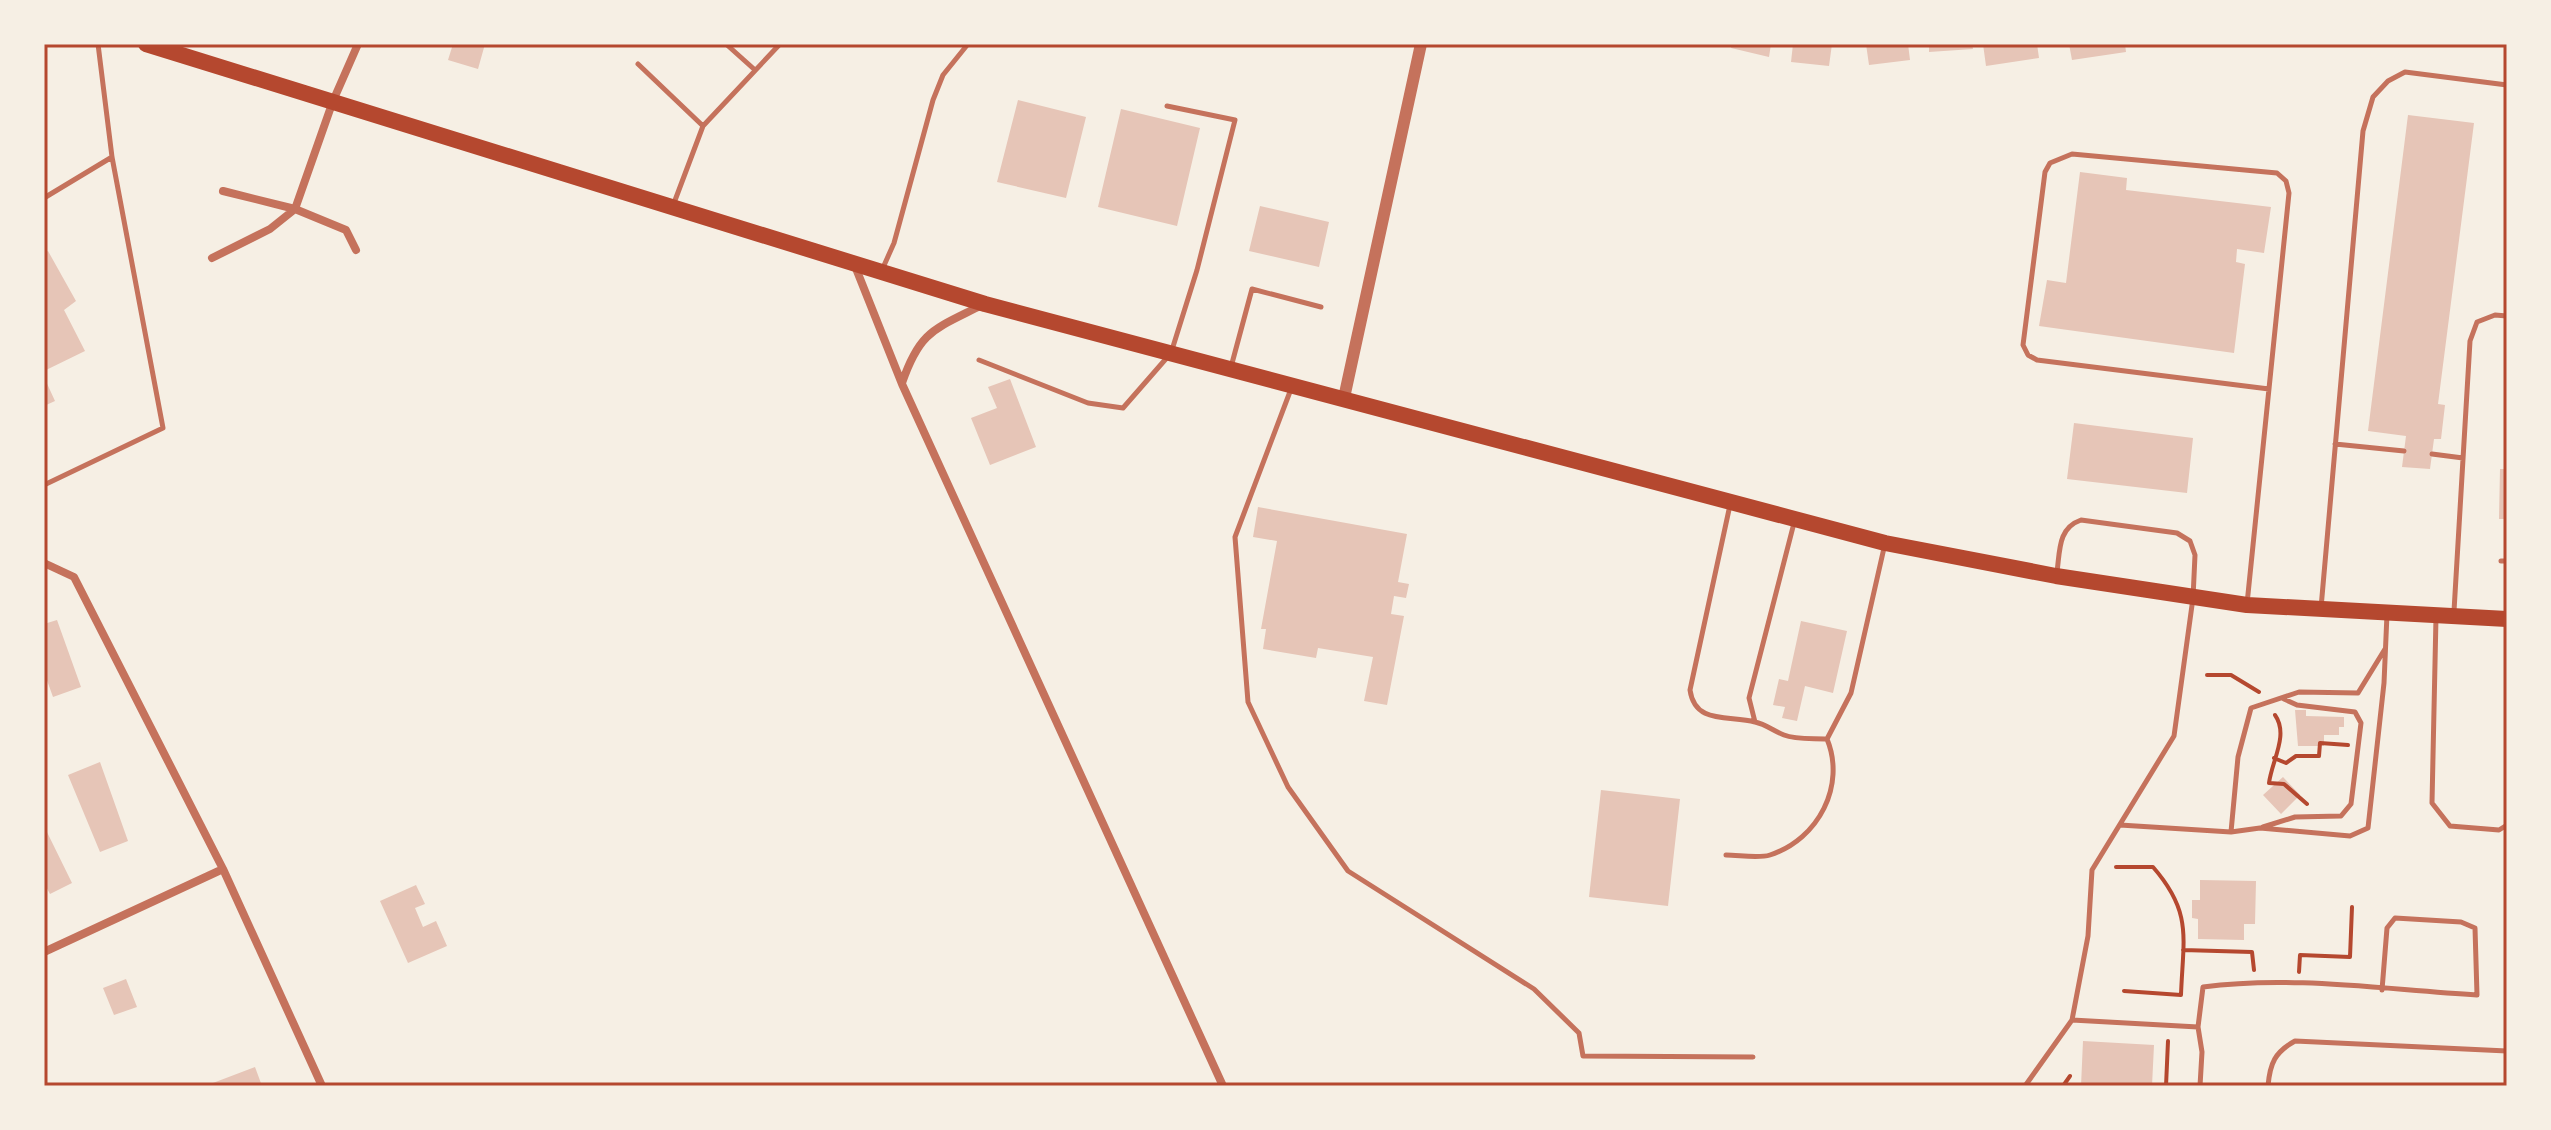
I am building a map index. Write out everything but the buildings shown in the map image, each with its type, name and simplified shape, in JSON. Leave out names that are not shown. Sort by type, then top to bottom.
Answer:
[{"type":"main road","points":[[146,44],[985,304],[1885,543],[2056,576],[2247,605],[2507,619]]},
{"type":"street","points":[[212,258],[270,229],[295,209],[333,101],[358,44]]},
{"type":"street","points":[[1344,398],[1421,44]]},
{"type":"street","points":[[223,191],[295,209],[346,230],[356,250]]},
{"type":"street","points":[[854,263],[902,384],[1223,1086]]},
{"type":"street","points":[[902,384],[914,349],[929,332],[985,304]]},
{"type":"street","points":[[46,563],[74,577],[223,869],[322,1086]]},
{"type":"street","points":[[44,952],[223,869]]},
{"type":"lane","points":[[44,485],[163,428],[112,157],[98,44]]},
{"type":"lane","points":[[726,44],[755,70]]},
{"type":"lane","points":[[672,207],[703,126],[780,44]]},
{"type":"lane","points":[[882,271],[894,243],[933,100],[943,75],[968,44]]},
{"type":"lane","points":[[638,64],[703,126]]},
{"type":"lane","points":[[2321,609],[2363,131],[2373,97],[2388,81],[2405,72],[2507,85]]},
{"type":"lane","points":[[979,360],[1088,403],[1123,408],[1171,353],[1197,270],[1235,120],[1167,106]]},
{"type":"lane","points":[[2247,605],[2289,193],[2286,181],[2277,173],[2072,154],[2050,163],[2045,172],[2023,345],[2028,355],[2037,360],[2269,389]]},
{"type":"lane","points":[[44,198],[112,157]]},
{"type":"lane","points":[[1230,368],[1252,289],[1321,307]]},
{"type":"lane","points":[[2454,616],[2470,341],[2477,322],[2495,315],[2507,316]]},
{"type":"lane","points":[[1292,385],[1235,537],[1248,702],[1288,787],[1348,871],[1534,989],[1579,1033],[1583,1056],[1753,1057]]},
{"type":"lane","points":[[2335,444],[2404,451]]},
{"type":"lane","points":[[2432,454],[2463,458]]},
{"type":"lane","points":[[1731,501],[1690,690],[1692,704],[1699,711],[1729,721],[1755,722],[1787,737],[1827,739]]},
{"type":"lane","points":[[1755,722],[1749,698],[1795,518]]},
{"type":"lane","points":[[2025,1086],[2072,1020],[2088,936],[2092,870],[2174,736],[2193,598],[2195,555],[2190,541],[2177,533],[2081,520],[2069,524],[2063,532],[2056,576]]},
{"type":"lane","points":[[1827,739],[1851,693],[1885,543]]},
{"type":"lane","points":[[2260,828],[2350,836],[2368,828],[2387,613]]},
{"type":"lane","points":[[2436,616],[2432,803],[2450,826],[2499,830],[2507,825]]},
{"type":"lane","points":[[2231,832],[2238,757],[2251,708],[2299,692],[2358,693],[2385,648]]},
{"type":"lane","points":[[2120,825],[2231,832],[2260,828],[2295,817],[2341,816],[2351,804],[2361,723],[2355,712],[2297,705],[2283,699]]},
{"type":"lane","points":[[1726,855],[1769,855],[1806,836],[1826,806],[1834,776],[1835,758],[1827,739]]},
{"type":"lane","points":[[2200,1086],[2202,1052],[2198,1027],[2203,987],[2242,982],[2382,990],[2477,995],[2475,928],[2461,922],[2395,918],[2387,928],[2382,990]]},
{"type":"lane","points":[[2072,1020],[2198,1027]]},
{"type":"lane","points":[[2268,1086],[2269,1068],[2278,1051],[2295,1041],[2507,1051]]},
{"type":"path","points":[[2207,675],[2231,675],[2259,692]]},
{"type":"path","points":[[2275,715],[2281,723],[2280,745],[2269,783],[2284,784],[2309,806],[2320,806]]},
{"type":"path","points":[[2274,758],[2286,763],[2296,756],[2319,756],[2320,743],[2348,745],[2347,758]]},
{"type":"path","points":[[2116,867],[2153,867],[2172,889],[2183,914],[2181,995]]},
{"type":"path","points":[[2284,971],[2300,972],[2300,955],[2350,957],[2352,907]]},
{"type":"path","points":[[2183,950],[2252,952],[2252,970],[2268,971]]},
{"type":"path","points":[[2124,991],[2190,996]]},
{"type":"path","points":[[2166,1086],[2168,1041]]},
{"type":"path","points":[[2063,1086],[2070,1076]]}]
